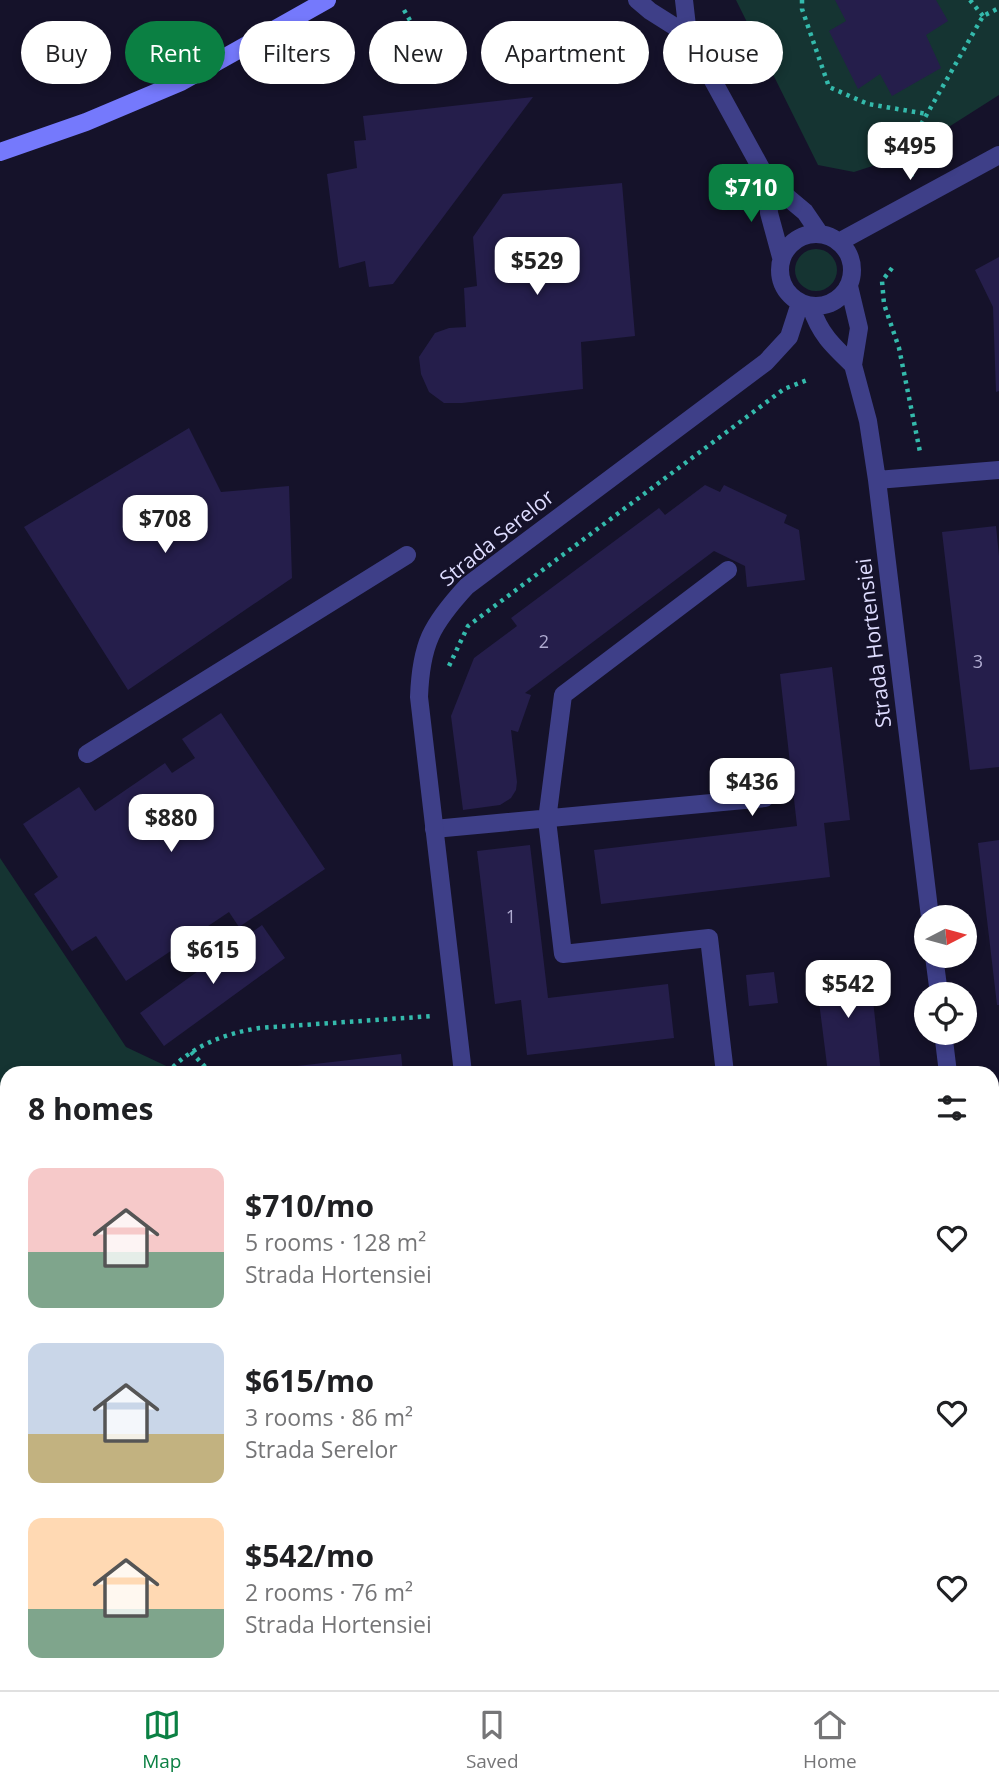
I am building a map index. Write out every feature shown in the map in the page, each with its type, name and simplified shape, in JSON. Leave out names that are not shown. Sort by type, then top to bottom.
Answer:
[{"type":"main road","points":[[0,152],[86,121],[181,82],[327,0]]},
{"type":"street","points":[[637,0],[665,21]]},
{"type":"street","points":[[684,0],[686,21]]},
{"type":"street","points":[[715,84],[768,181],[805,212],[820,234]]},
{"type":"street","points":[[839,242],[999,155]]},
{"type":"street","points":[[768,181],[768,213],[782,257],[780,279],[784,289],[806,305],[826,339],[853,365]]},
{"type":"street","points":[[782,257],[788,246],[808,234],[820,234],[839,242],[847,251],[852,263],[852,275],[842,296],[822,306],[806,305]]},
{"type":"street","name":"Strada Hortensiei","points":[[849,286],[859,328],[853,365],[868,421],[877,480],[929,905]]},
{"type":"street","name":"Strada Serelor","points":[[462,1066],[419,697],[420,665],[428,637],[445,610],[467,586],[766,362],[789,337],[806,305]]},
{"type":"street","points":[[877,480],[999,470]]},
{"type":"street","points":[[87,754],[407,555]]},
{"type":"street","points":[[724,1066],[709,938],[563,954],[547,820],[563,695],[729,570]]},
{"type":"street","points":[[434,829],[765,798]]},
{"type":"street","points":[[945,1045],[947,1066]]},
{"type":"path","points":[[802,0],[802,9],[829,87],[868,104],[927,114]]},
{"type":"path","points":[[970,0],[983,16]]},
{"type":"path","points":[[912,178],[903,156],[983,16],[999,8]]},
{"type":"path","points":[[404,10],[411,21]]},
{"type":"path","points":[[892,268],[882,281],[884,304],[899,348],[920,452]]},
{"type":"path","points":[[448,667],[468,626],[784,389],[810,379]]},
{"type":"path","points":[[174,1066],[191,1052],[235,1032],[456,1014]]},
{"type":"path","points":[[191,1052],[204,1066]]},
{"type":"green space","points":[[736,0],[999,0],[999,95],[903,156],[854,172],[818,165],[778,84],[783,84],[783,21],[746,21]]},
{"type":"green space","points":[[816,249],[831,255],[837,270],[831,285],[816,291],[801,285],[795,270],[801,255]]},
{"type":"green space","points":[[0,858],[126,1047],[166,1066],[0,1066]]},
{"type":"building","points":[[835,0],[936,0],[948,21],[926,35],[941,68],[892,96],[880,74],[858,89],[829,31],[846,21]]},
{"type":"building","points":[[533,97],[393,284],[369,287],[365,261],[339,268],[327,174],[357,168],[354,141],[366,140],[363,116]]},
{"type":"building","points":[[622,183],[635,336],[581,342],[583,389],[462,403],[444,403],[429,392],[421,374],[419,357],[435,333],[449,328],[466,327],[464,288],[477,286],[473,237],[503,194]]},
{"type":"building","points":[[999,257],[999,391],[996,392],[993,307],[975,270]]},
{"type":"building","points":[[189,428],[221,492],[289,486],[292,578],[128,690],[24,527]]},
{"type":"building","points":[[705,485],[720,492],[724,485],[787,515],[784,523],[799,530],[805,580],[747,587],[745,566],[714,551],[525,693],[531,695],[518,732],[511,730],[516,790],[511,798],[500,805],[463,810],[451,716],[474,658],[517,626],[511,618],[659,508],[665,515]]},
{"type":"building","points":[[996,526],[999,556],[999,767],[970,770],[942,532]]},
{"type":"building","points":[[832,667],[850,820],[824,823],[830,877],[601,904],[594,850],[797,826],[780,674]]},
{"type":"building","points":[[221,713],[325,869],[239,927],[229,912],[126,981],[96,936],[72,951],[34,894],[58,877],[23,824],[79,787],[95,811],[165,763],[172,773],[195,758],[182,739]]},
{"type":"building","points":[[999,840],[999,1005],[997,1005],[978,843]]},
{"type":"building","points":[[530,845],[548,998],[668,984],[674,1038],[527,1055],[521,1000],[495,1004],[477,851]]},
{"type":"building","points":[[262,925],[285,958],[164,1046],[140,1013]]},
{"type":"building","points":[[869,964],[880,1066],[827,1066],[815,970]]},
{"type":"building","points":[[774,972],[778,1003],[749,1006],[746,975]]},
{"type":"building","points":[[401,1054],[402,1066],[297,1066]]}]
